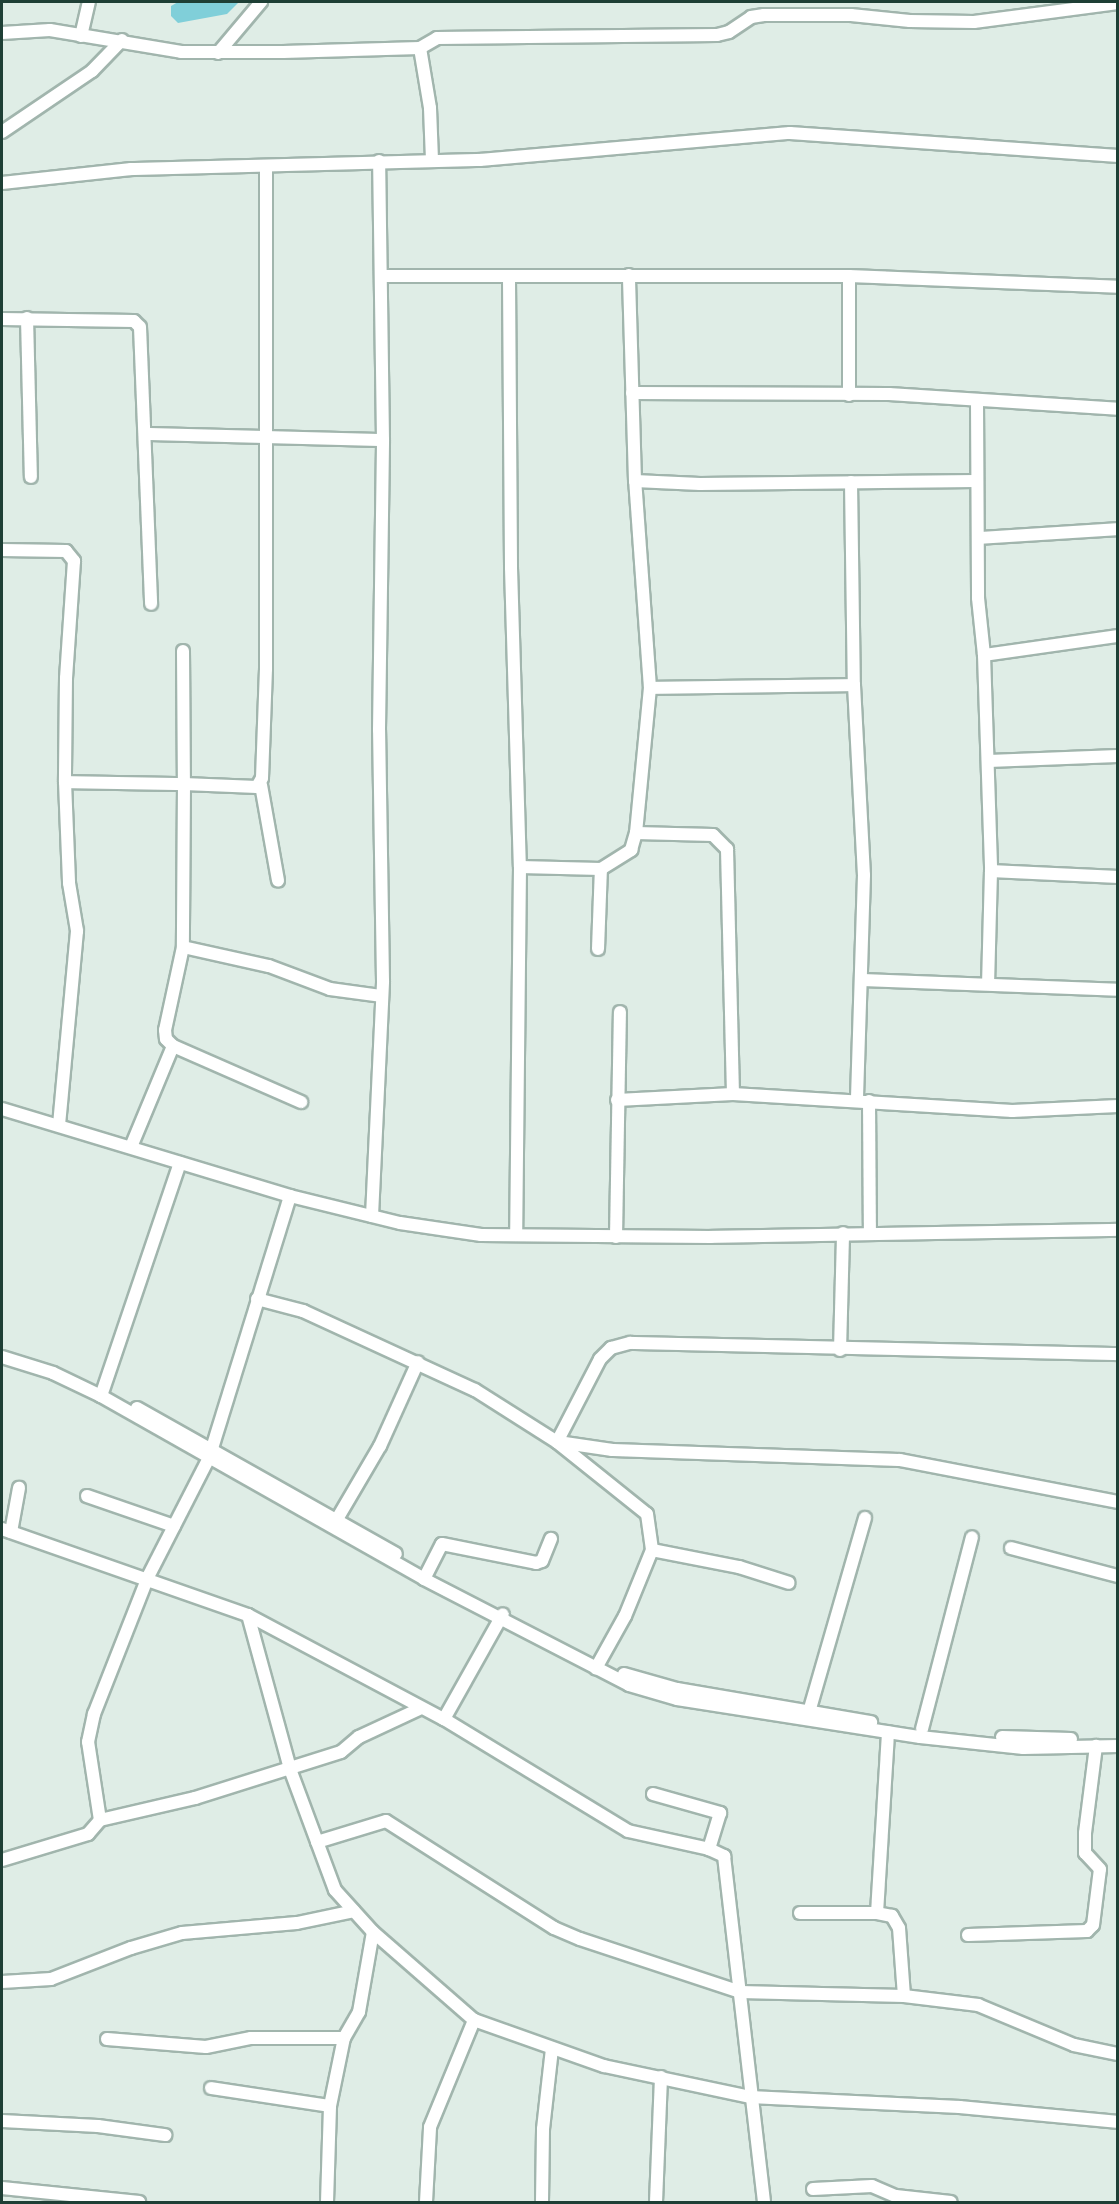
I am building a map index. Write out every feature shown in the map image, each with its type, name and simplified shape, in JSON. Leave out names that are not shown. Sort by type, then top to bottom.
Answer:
[{"type":"street","points":[[81,36],[89,2]]},
{"type":"street","points":[[218,52],[261,2]]},
{"type":"street","points":[[2,33],[37,30],[122,40],[181,52],[420,48],[437,38],[717,35],[729,32],[752,17],[764,15],[851,15],[910,21],[974,22],[1118,3]]},
{"type":"street","points":[[2,132],[92,71],[122,40]]},
{"type":"street","points":[[420,48],[430,108],[432,161]]},
{"type":"street","points":[[2,183],[131,169],[432,161],[790,134],[1118,156]]},
{"type":"street","points":[[372,1216],[381,996],[379,730],[384,440],[379,161]]},
{"type":"street","points":[[266,166],[268,439],[266,669],[261,785],[278,880]]},
{"type":"street","points":[[381,276],[509,279],[629,275],[849,276],[1118,287]]},
{"type":"street","points":[[520,867],[601,869],[631,850],[636,833],[650,688],[635,482],[629,275]]},
{"type":"street","points":[[849,276],[849,395]]},
{"type":"street","points":[[509,279],[511,568],[520,867],[516,1234]]},
{"type":"street","points":[[27,318],[31,477]]},
{"type":"street","points":[[2,319],[137,323],[146,434],[151,604]]},
{"type":"street","points":[[632,393],[849,395],[1118,409]]},
{"type":"street","points":[[977,401],[978,598],[984,655],[991,871],[988,984]]},
{"type":"street","points":[[146,434],[268,439],[384,440]]},
{"type":"street","points":[[635,482],[976,481]]},
{"type":"street","points":[[851,482],[854,685],[864,875],[861,980],[863,1101],[870,1231]]},
{"type":"street","points":[[979,538],[1118,529]]},
{"type":"street","points":[[2,549],[66,551],[74,561],[66,678],[65,783],[69,883],[77,931],[59,1125]]},
{"type":"street","points":[[984,655],[1118,636]]},
{"type":"street","points":[[183,651],[183,946],[165,1030],[166,1039],[173,1046],[301,1102]]},
{"type":"street","points":[[650,688],[854,685]]},
{"type":"street","points":[[988,761],[1118,756]]},
{"type":"street","points":[[65,783],[184,784],[251,788],[261,785]]},
{"type":"street","points":[[636,833],[713,835],[727,849],[733,1095]]},
{"type":"street","points":[[598,949],[601,869]]},
{"type":"street","points":[[991,871],[1118,877]]},
{"type":"street","points":[[183,946],[269,966],[330,988],[381,996]]},
{"type":"street","points":[[861,980],[1118,990]]},
{"type":"street","points":[[616,1237],[620,1012]]},
{"type":"street","points":[[131,1147],[173,1046]]},
{"type":"street","points":[[617,1100],[733,1095],[1012,1111],[1118,1106]]},
{"type":"street","points":[[2,1108],[290,1196],[372,1216],[481,1235],[616,1237],[870,1231],[1118,1230]]},
{"type":"street","points":[[102,1393],[180,1163]]},
{"type":"street","points":[[100,1820],[91,1775],[90,1732],[94,1714],[148,1577],[210,1454],[290,1196]]},
{"type":"street","points":[[840,1350],[843,1233]]},
{"type":"street","points":[[257,1299],[303,1311],[475,1390],[557,1442],[647,1514],[652,1550],[625,1616],[598,1666]]},
{"type":"street","points":[[557,1442],[589,1378],[611,1348],[630,1343],[840,1350],[1118,1354]]},
{"type":"street","points":[[2,1348],[57,1367],[425,1576],[598,1666],[629,1685],[677,1699],[888,1732],[1023,1748],[1118,1746]]},
{"type":"street","points":[[2,1357],[53,1373],[102,1393]]},
{"type":"street","points":[[335,1524],[380,1446],[418,1362]]},
{"type":"street","points":[[557,1442],[612,1450],[900,1460],[1118,1502]]},
{"type":"street","points":[[19,1488],[6,1530],[148,1577],[248,1615],[419,1709],[444,1719],[628,1831],[709,1849],[724,1856],[750,2097],[764,2202]]},
{"type":"street","points":[[87,1496],[174,1526]]},
{"type":"street","points":[[809,1712],[865,1518]]},
{"type":"street","points":[[922,1729],[972,1537]]},
{"type":"street","points":[[425,1576],[442,1544],[536,1563],[542,1561],[551,1539]]},
{"type":"street","points":[[1011,1548],[1118,1576]]},
{"type":"street","points":[[652,1550],[739,1567],[789,1583]]},
{"type":"street","points":[[248,1615],[290,1769],[335,1890],[373,1932],[474,2020],[604,2066],[750,2097],[960,2107],[1118,2122]]},
{"type":"street","points":[[444,1719],[502,1617]]},
{"type":"street","points":[[598,1666],[632,1678],[677,1689],[922,1729],[1021,1739],[1118,1737]]},
{"type":"street","points":[[2,1860],[88,1834],[100,1820],[195,1798],[341,1752],[359,1737],[419,1709]]},
{"type":"street","points":[[877,1913],[888,1732]]},
{"type":"street","points":[[968,1935],[1087,1931],[1093,1925],[1100,1869],[1085,1853],[1084,1833],[1095,1746]]},
{"type":"street","points":[[653,1794],[720,1813],[709,1849]]},
{"type":"street","points":[[317,1842],[387,1821],[567,1935],[740,1992],[904,1996],[978,2005],[1074,2045],[1118,2054]]},
{"type":"street","points":[[2,1982],[51,1979],[130,1948],[182,1933],[297,1923],[354,1911]]},
{"type":"street","points":[[800,1912],[877,1913],[892,1916],[899,1928],[904,1996]]},
{"type":"street","points":[[327,2202],[330,2106],[344,2038],[358,2012],[373,1932]]},
{"type":"street","points":[[426,2202],[430,2127],[474,2020]]},
{"type":"street","points":[[106,2039],[206,2047],[251,2038],[344,2038]]},
{"type":"street","points":[[542,2202],[543,2129],[552,2049]]},
{"type":"street","points":[[656,2202],[661,2077]]},
{"type":"street","points":[[211,2088],[330,2106]]},
{"type":"street","points":[[2,2121],[98,2126],[165,2135]]},
{"type":"street","points":[[813,2189],[873,2186],[896,2199],[951,2202]]},
{"type":"street","points":[[2,2188],[139,2202]]},
{"type":"water","points":[[178,2],[239,2],[227,14],[178,23],[171,16],[171,6]]}]
